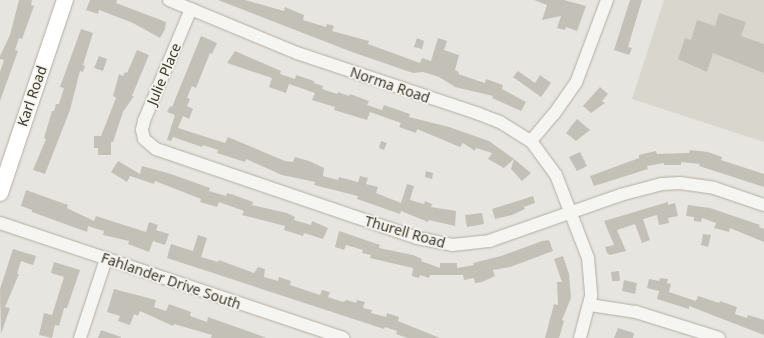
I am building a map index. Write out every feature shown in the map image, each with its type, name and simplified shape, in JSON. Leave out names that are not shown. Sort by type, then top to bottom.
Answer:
[{"type":"main road","name":"Karl Road","points":[[0,193],[65,0]]},
{"type":"street","name":"Norma Road","points":[[169,0],[297,53],[500,122],[531,140],[556,175],[572,212],[590,270],[590,305],[580,338]]},
{"type":"street","points":[[531,140],[554,114],[576,84],[607,0]]},
{"type":"street","name":"Julie Place","points":[[144,139],[142,130],[144,121],[191,9]]},
{"type":"street","name":"Thurell Road","points":[[144,139],[156,149],[435,243],[468,245],[489,241],[646,187],[680,183],[714,188],[764,205]]},
{"type":"street","name":"Fahlander Drive South","points":[[0,223],[343,338]]},
{"type":"street","points":[[80,338],[106,259]]},
{"type":"street","points":[[590,305],[636,312],[718,338]]},
{"type":"shaded area","points":[[664,0],[764,0],[764,142],[632,99]]},
{"type":"building","points":[[19,0],[32,0],[31,5],[34,6],[22,39],[19,38],[15,50],[18,51],[0,101],[0,72],[4,60],[0,59],[0,56],[10,35]]},
{"type":"building","points":[[90,0],[117,0],[116,3],[166,22],[165,29],[160,38],[133,23],[99,10],[98,14],[86,10]]},
{"type":"building","points":[[218,0],[245,0],[284,11],[285,7],[304,15],[303,20],[326,27],[327,24],[334,26],[332,31],[369,41],[368,44],[420,63],[422,58],[431,61],[438,38],[447,41],[444,50],[459,55],[455,70],[459,72],[458,74],[485,83],[486,79],[503,85],[502,89],[526,102],[521,111],[492,98],[493,96],[455,87],[439,77],[423,72],[413,73],[352,52]]},
{"type":"building","points":[[534,0],[564,0],[586,6],[577,31],[566,27],[565,30],[557,28],[561,16],[542,20],[547,5]]},
{"type":"building","points":[[630,0],[642,0],[628,47],[632,48],[629,55],[614,50]]},
{"type":"building","points":[[719,13],[746,22],[741,36],[764,44],[764,73],[713,53],[707,72],[678,59],[685,38],[691,40],[697,20],[715,26]]},
{"type":"building","points":[[81,29],[93,33],[83,65],[85,66],[83,72],[80,71],[70,110],[45,174],[33,170],[46,139],[44,138],[52,111],[54,111],[56,104],[59,104],[64,88],[60,87]]},
{"type":"building","points":[[201,36],[217,43],[212,54],[210,53],[196,88],[192,86],[187,98],[190,99],[187,106],[193,109],[189,119],[183,116],[178,128],[225,143],[228,137],[285,161],[293,162],[295,157],[309,161],[324,168],[323,176],[338,180],[339,177],[358,182],[360,176],[368,178],[366,184],[378,187],[376,193],[401,203],[407,184],[414,186],[410,200],[424,204],[425,201],[432,204],[431,207],[456,211],[455,226],[429,220],[428,222],[401,211],[400,214],[357,199],[358,196],[314,185],[315,182],[282,175],[246,159],[245,162],[217,153],[218,150],[203,145],[202,147],[173,137],[171,141],[167,140],[175,115],[167,112],[170,106],[172,107]]},
{"type":"building","points":[[417,38],[424,41],[422,49],[414,47]]},
{"type":"building","points":[[137,50],[149,55],[132,96],[134,96],[123,112],[113,142],[111,142],[111,155],[98,155],[98,148],[94,148],[94,136],[101,136],[116,98],[113,96],[119,74],[123,76],[125,72],[127,73]]},
{"type":"building","points":[[235,51],[281,71],[280,74],[295,79],[296,75],[314,81],[314,83],[323,86],[322,89],[337,94],[338,92],[349,96],[350,94],[369,101],[367,105],[382,110],[384,105],[410,114],[409,117],[449,127],[489,141],[514,159],[504,168],[488,159],[492,153],[476,148],[475,151],[463,143],[460,147],[417,129],[416,133],[399,127],[401,123],[370,112],[367,120],[334,110],[335,107],[312,100],[315,93],[289,84],[286,93],[269,87],[272,78],[227,63]]},
{"type":"building","points":[[99,56],[107,59],[103,71],[94,68]]},
{"type":"building","points":[[518,71],[535,83],[540,75],[551,83],[541,97],[513,77]]},
{"type":"building","points":[[600,87],[608,94],[602,101],[605,103],[591,113],[583,106]]},
{"type":"building","points":[[577,119],[590,130],[576,141],[566,133]]},
{"type":"building","points":[[381,141],[387,143],[384,150],[379,148]]},
{"type":"building","points":[[690,150],[708,152],[722,157],[721,160],[764,174],[764,187],[699,166],[700,164],[681,162],[681,165],[664,165],[664,163],[647,166],[648,169],[594,186],[590,176],[639,158],[639,155],[656,151],[657,154],[689,153]]},
{"type":"building","points":[[580,152],[587,166],[577,171],[569,157]]},
{"type":"building","points":[[514,159],[531,173],[522,181],[511,169]]},
{"type":"building","points":[[118,161],[140,174],[142,166],[171,174],[210,188],[209,191],[226,196],[227,193],[234,195],[253,202],[252,205],[287,213],[295,217],[294,220],[311,225],[312,221],[328,228],[323,239],[304,233],[303,236],[284,230],[285,226],[242,215],[244,211],[219,202],[217,207],[200,202],[201,199],[155,181],[154,184],[130,176],[127,182],[111,172]]},
{"type":"building","points":[[426,171],[433,173],[432,179],[425,177]]},
{"type":"building","points":[[26,190],[68,205],[67,208],[94,221],[96,216],[146,232],[149,222],[158,225],[156,230],[169,234],[165,245],[153,241],[149,252],[128,244],[129,241],[103,235],[104,231],[88,226],[87,232],[32,212],[32,210],[21,206]]},
{"type":"building","points":[[533,196],[535,203],[524,207],[525,209],[512,215],[495,219],[492,209]]},
{"type":"building","points":[[668,202],[668,205],[675,203],[678,216],[668,218],[669,223],[659,225],[657,215],[643,219],[650,240],[642,243],[635,224],[617,230],[626,251],[610,255],[607,253],[605,247],[614,245],[604,221]]},
{"type":"building","points":[[688,205],[710,208],[760,225],[759,227],[764,229],[764,242],[730,228],[729,232],[714,228],[716,223],[702,218],[701,222],[694,221],[694,217],[686,216]]},
{"type":"building","points":[[482,213],[484,224],[467,227],[465,215]]},
{"type":"building","points":[[339,231],[380,245],[379,248],[413,255],[422,259],[421,261],[440,268],[440,263],[457,263],[457,268],[474,265],[473,263],[501,256],[542,241],[549,240],[553,251],[510,267],[493,270],[495,276],[482,282],[475,283],[474,278],[464,280],[463,275],[430,275],[429,278],[420,275],[419,278],[412,276],[413,268],[370,258],[371,255],[362,253],[363,250],[346,245],[344,250],[335,247]]},
{"type":"building","points":[[703,234],[711,235],[708,247],[701,245]]},
{"type":"building","points":[[198,235],[207,238],[201,257],[218,262],[219,260],[254,273],[258,267],[265,269],[264,277],[278,281],[279,277],[291,281],[290,285],[320,295],[322,290],[330,292],[328,297],[343,302],[347,300],[356,303],[357,300],[365,302],[363,308],[372,310],[371,313],[386,317],[387,313],[399,317],[398,321],[440,338],[407,338],[396,334],[397,331],[385,327],[384,329],[167,258],[171,244],[193,251]]},
{"type":"building","points":[[13,249],[36,256],[33,265],[21,261],[17,274],[19,274],[5,307],[10,308],[1,334],[0,289]]},
{"type":"building","points":[[563,256],[569,274],[571,298],[562,320],[564,321],[559,338],[545,338],[554,304],[558,305],[557,282],[562,282],[554,259]]},
{"type":"building","points":[[54,262],[80,270],[67,308],[64,308],[59,326],[55,325],[52,338],[39,335],[44,313],[52,315],[64,277],[51,273]]},
{"type":"building","points":[[619,271],[620,281],[612,281],[611,272]]},
{"type":"building","points":[[660,278],[668,279],[667,283],[671,284],[669,292],[696,301],[698,296],[719,303],[720,301],[737,307],[735,314],[747,318],[748,315],[764,320],[764,335],[689,306],[689,309],[657,299],[659,291],[647,288],[649,279],[659,281]]},
{"type":"building","points":[[624,280],[637,283],[635,294],[622,291]]},
{"type":"building","points":[[114,289],[156,300],[154,307],[166,311],[169,304],[191,312],[190,316],[207,322],[208,317],[267,338],[211,338],[212,335],[174,324],[173,326],[140,311],[138,316],[134,314],[130,325],[118,321],[120,316],[107,312]]},
{"type":"building","points":[[618,328],[634,333],[633,338],[614,338]]},
{"type":"building","points":[[101,330],[121,337],[121,338],[98,338]]}]
